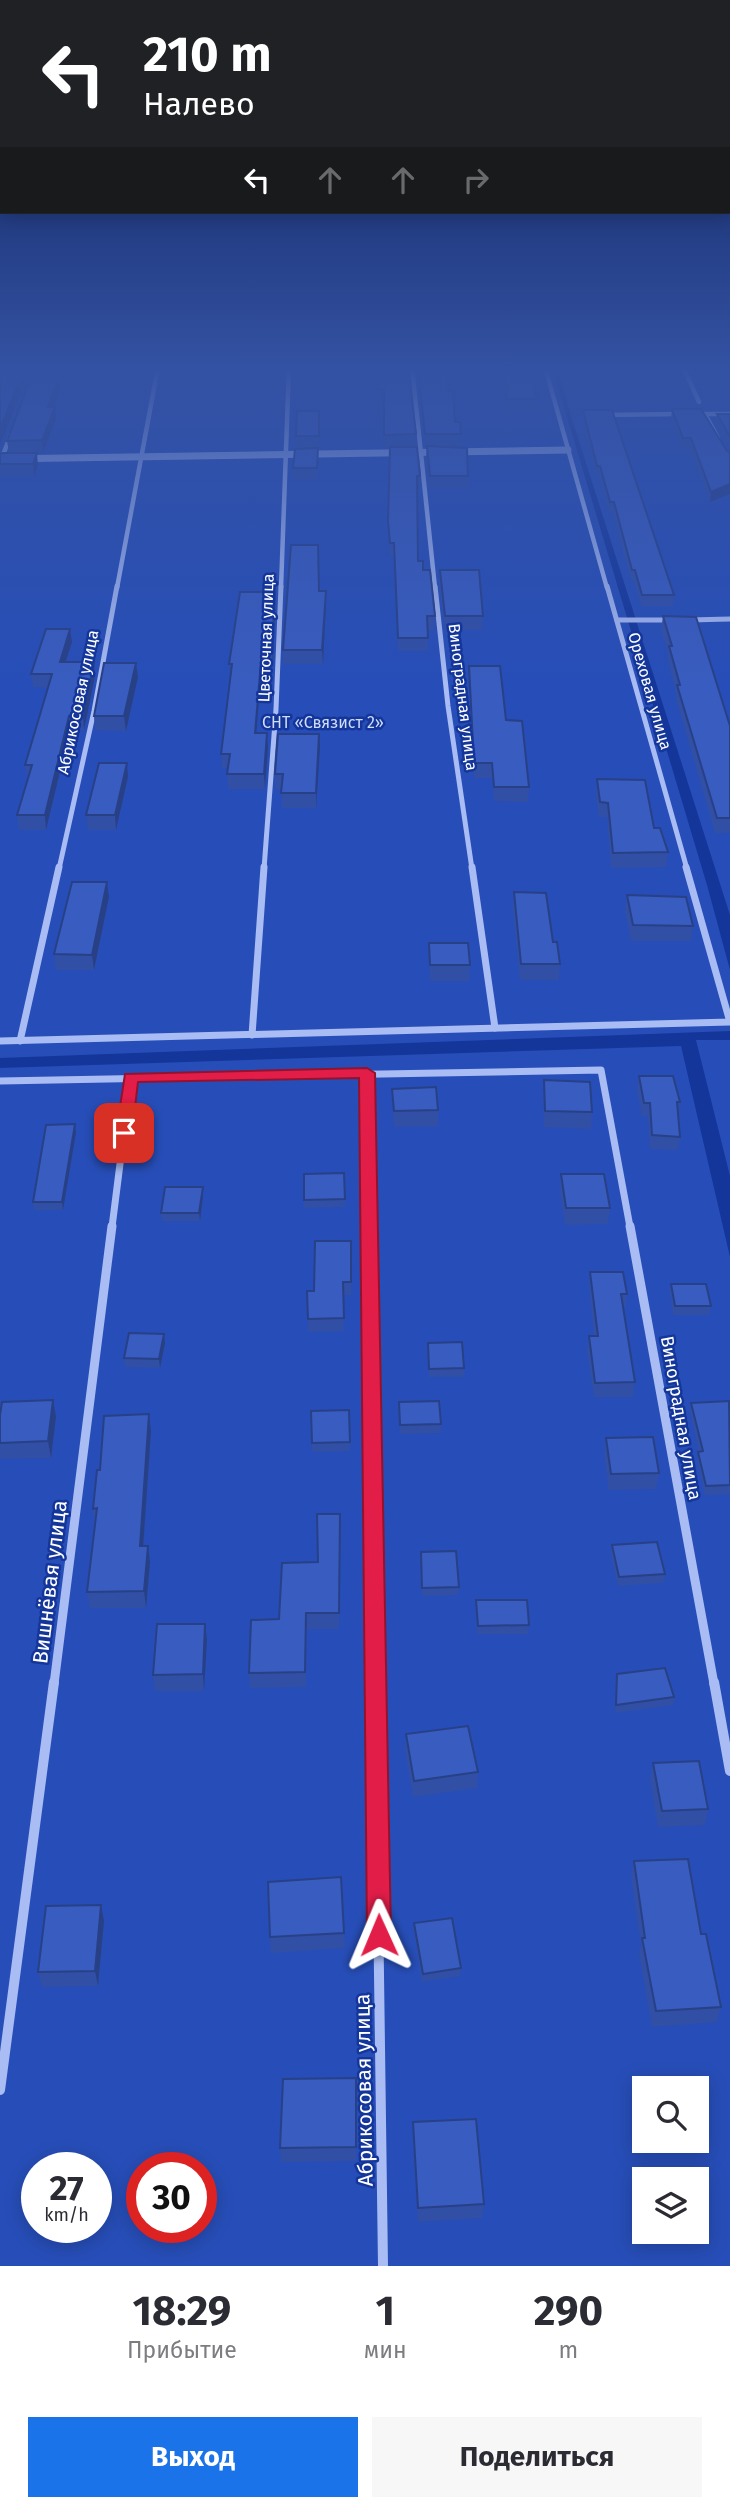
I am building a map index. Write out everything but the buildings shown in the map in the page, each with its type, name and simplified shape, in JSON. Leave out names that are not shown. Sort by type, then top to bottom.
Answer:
[{"type":"street","name":"Абрикосовая улица","points":[[20,1041],[94,711],[138,473]]},
{"type":"street","name":"Цветочная улица","points":[[252,1035],[276,709],[285,473]]},
{"type":"street","name":"Виноградная улица","points":[[423,473],[448,706],[495,1028]]},
{"type":"street","name":"Ореховая улица","points":[[575,473],[730,1022]]},
{"type":"street","points":[[617,620],[730,619]]},
{"type":"street","points":[[0,1041],[730,1022]]},
{"type":"street","name":"Виноградная улица","points":[[367,1073],[601,1070],[730,1771]]},
{"type":"street","name":"Абрикосовая улица","points":[[367,1073],[383,2266]]},
{"type":"street","points":[[0,1082],[367,1073]]},
{"type":"street","name":"Вишнёвая улица","points":[[0,2090],[131,1077]]},
{"type":"green space","name":"СНТ «Связист 2»","points":[[0,473],[584,473],[730,970],[730,1031],[0,1058]]},
{"type":"green space","points":[[589,473],[730,473],[730,915]]},
{"type":"green space","points":[[696,1040],[730,1040],[730,1176]]},
{"type":"green space","points":[[681,1046],[730,1257],[730,2266],[0,2266],[0,1068]]},
{"type":"route","points":[[124,1133],[131,1077],[367,1073],[379,1935]]}]
